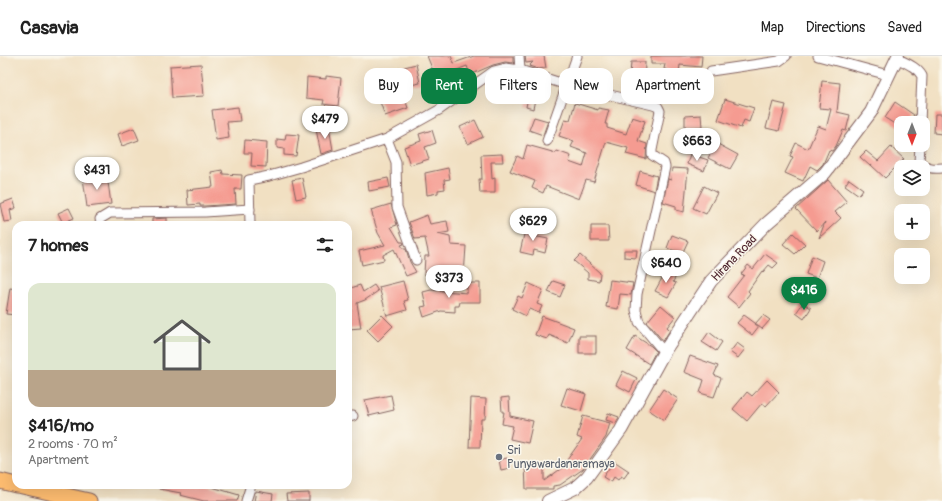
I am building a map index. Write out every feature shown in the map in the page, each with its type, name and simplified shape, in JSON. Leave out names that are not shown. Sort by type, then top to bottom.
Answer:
[{"type":"main road","points":[[0,481],[12,484]]},
{"type":"main road","points":[[35,489],[89,501]]},
{"type":"street","points":[[519,56],[520,68]]},
{"type":"street","points":[[573,68],[577,56]]},
{"type":"street","points":[[714,71],[780,61],[786,56]]},
{"type":"street","points":[[818,56],[888,75]]},
{"type":"street","points":[[897,57],[915,68],[922,76],[920,116]]},
{"type":"street","name":"Hirana Road","points":[[548,501],[575,488],[587,477],[621,430],[664,352],[711,281],[766,224],[824,173],[871,112],[897,57]]},
{"type":"street","points":[[250,221],[249,180],[301,167],[387,139],[439,110],[485,77]]},
{"type":"street","points":[[613,96],[653,105],[658,107],[660,111],[652,155],[664,163],[665,167],[637,294],[636,310],[639,322],[664,352]]},
{"type":"street","points":[[547,141],[560,104]]},
{"type":"street","points":[[387,139],[396,162],[397,206],[416,260]]},
{"type":"street","points":[[920,152],[919,162],[926,168],[942,168]]},
{"type":"street","points":[[100,219],[110,213],[205,212],[250,209]]},
{"type":"street","points":[[246,501],[250,489]]},
{"type":"building","points":[[427,56],[451,56],[454,63],[474,56],[513,56],[513,63],[505,62],[477,72],[477,68],[468,68],[467,66],[462,68],[432,68]]},
{"type":"building","points":[[525,56],[544,56],[546,68],[535,68],[529,66],[533,62],[526,63]]},
{"type":"building","points":[[651,56],[702,56],[701,67],[680,65],[680,68],[664,68],[665,64],[651,64]]},
{"type":"building","points":[[631,62],[645,62],[645,68],[631,68]]},
{"type":"building","points":[[201,64],[204,96],[172,98],[170,66]]},
{"type":"building","points":[[416,64],[420,83],[413,84],[413,68],[401,68]]},
{"type":"building","points":[[326,76],[341,78],[338,106],[323,104],[324,100],[306,98],[307,77],[326,79]]},
{"type":"building","points":[[822,81],[840,83],[837,112],[850,115],[846,131],[843,130],[836,146],[832,151],[829,150],[823,164],[817,170],[810,166],[803,181],[785,173],[793,157],[790,156],[796,143],[808,149],[818,126],[826,129],[831,109],[819,108]]},
{"type":"building","points":[[725,99],[754,108],[749,122],[744,120],[741,128],[718,120]]},
{"type":"building","points":[[773,102],[786,105],[779,131],[766,128]]},
{"type":"building","points":[[895,102],[914,115],[894,116],[894,124],[885,118]]},
{"type":"building","points":[[381,104],[407,104],[408,108],[385,116]]},
{"type":"building","points":[[527,104],[534,104],[533,109],[526,107]]},
{"type":"building","points":[[575,104],[578,104],[598,110],[598,108],[609,110],[605,124],[607,124],[607,128],[626,134],[632,117],[645,121],[638,141],[647,144],[646,159],[626,154],[628,148],[606,142],[594,182],[586,180],[579,199],[546,186],[543,193],[532,188],[535,181],[510,171],[517,156],[523,159],[527,145],[556,153],[557,151],[571,156],[569,162],[583,167],[587,153],[571,147],[574,141],[559,136],[565,119],[570,120]]},
{"type":"building","points":[[238,107],[240,121],[227,122],[229,138],[216,140],[212,110]]},
{"type":"building","points":[[935,114],[942,114],[942,134],[934,133]]},
{"type":"building","points":[[701,115],[702,127],[685,128],[685,116]]},
{"type":"building","points":[[534,117],[548,121],[543,135],[529,130]]},
{"type":"building","points":[[475,120],[483,137],[468,144],[460,127]]},
{"type":"building","points":[[329,127],[333,150],[321,154],[316,129]]},
{"type":"building","points":[[134,128],[139,140],[122,146],[118,134]]},
{"type":"building","points":[[432,130],[436,143],[425,147],[429,159],[410,165],[404,147],[421,141],[419,134]]},
{"type":"building","points":[[286,134],[299,135],[296,156],[284,155],[284,149],[277,148],[277,139],[285,140]]},
{"type":"building","points":[[245,140],[267,142],[266,167],[251,166],[252,153],[244,153]]},
{"type":"building","points":[[716,143],[738,155],[730,169],[708,158]]},
{"type":"building","points":[[891,147],[894,152],[896,152],[904,159],[894,160],[894,169],[885,178],[860,157],[866,151],[878,161]]},
{"type":"building","points":[[502,154],[503,162],[491,162],[492,179],[495,178],[495,193],[480,193],[479,179],[482,179],[481,155]]},
{"type":"building","points":[[690,154],[708,160],[704,171],[687,164]]},
{"type":"building","points":[[448,168],[450,179],[444,180],[445,189],[438,190],[438,193],[427,195],[425,173]]},
{"type":"building","points":[[672,168],[688,169],[684,212],[676,210],[676,206],[663,202],[668,179],[671,180]]},
{"type":"building","points":[[222,170],[223,174],[242,175],[241,189],[235,189],[236,204],[205,206],[200,206],[200,204],[188,205],[187,190],[213,187],[211,172]]},
{"type":"building","points":[[640,171],[657,176],[654,191],[636,185]]},
{"type":"building","points":[[107,175],[111,204],[87,207],[83,178]]},
{"type":"building","points":[[302,178],[306,197],[296,199],[292,180]]},
{"type":"building","points":[[388,178],[390,187],[369,191],[368,182]]},
{"type":"building","points":[[849,179],[863,189],[859,195],[845,185]]},
{"type":"building","points":[[828,180],[847,202],[835,212],[841,218],[819,238],[825,222],[817,231],[796,209]]},
{"type":"building","points":[[704,186],[717,193],[706,214],[693,208]]},
{"type":"building","points":[[13,199],[16,208],[10,210],[12,221],[4,222],[0,204]]},
{"type":"building","points":[[391,204],[397,225],[391,227],[400,242],[403,242],[404,244],[401,245],[404,249],[406,249],[410,262],[416,272],[406,276],[394,249],[383,255],[384,260],[362,265],[359,251],[385,245],[378,233],[371,210]]},
{"type":"building","points":[[69,208],[74,218],[67,221],[62,221],[58,213]]},
{"type":"building","points":[[427,215],[430,224],[447,221],[449,232],[438,234],[450,237],[451,245],[466,246],[464,276],[424,274],[425,256],[429,256],[425,238],[415,239],[409,222]]},
{"type":"building","points":[[167,218],[167,221],[152,221],[152,219]]},
{"type":"building","points":[[526,226],[535,228],[533,236],[548,239],[545,253],[534,250],[533,255],[520,252]]},
{"type":"building","points":[[591,226],[608,226],[609,241],[591,241]]},
{"type":"building","points":[[793,233],[805,244],[795,254],[783,244]]},
{"type":"building","points":[[672,235],[688,241],[682,254],[667,248]]},
{"type":"building","points":[[624,250],[637,250],[636,258],[624,257]]},
{"type":"building","points":[[765,254],[778,263],[773,268],[769,265],[763,272],[762,271],[748,291],[750,293],[739,307],[727,297],[744,275],[741,274],[748,265],[753,269]]},
{"type":"building","points":[[580,255],[600,273],[599,281],[588,279],[588,273],[574,261]]},
{"type":"building","points":[[812,256],[823,261],[817,278],[806,274]]},
{"type":"building","points":[[666,271],[676,276],[673,282],[676,283],[668,297],[655,291]]},
{"type":"building","points":[[610,280],[633,283],[631,295],[620,294],[618,309],[606,307]]},
{"type":"building","points":[[403,281],[408,300],[404,301],[407,310],[387,316],[379,287]]},
{"type":"building","points":[[553,281],[565,285],[560,297],[548,292]]},
{"type":"building","points":[[467,283],[480,283],[480,302],[460,302],[459,306],[455,306],[455,312],[441,311],[424,317],[421,307],[426,306],[423,292],[431,290],[467,293]]},
{"type":"building","points":[[528,283],[543,290],[537,304],[542,306],[539,313],[529,309],[526,316],[512,309],[518,296],[522,298]]},
{"type":"building","points":[[360,285],[363,292],[374,285],[378,291],[365,300],[357,303],[361,328],[352,329],[352,288]]},
{"type":"building","points":[[10,288],[12,288],[12,315],[6,314]]},
{"type":"building","points":[[803,303],[811,308],[804,319],[796,313]]},
{"type":"building","points":[[661,305],[675,317],[667,327],[670,330],[663,341],[647,322]]},
{"type":"building","points":[[382,315],[393,326],[378,341],[367,330]]},
{"type":"building","points":[[744,315],[759,326],[752,335],[737,323]]},
{"type":"building","points":[[763,315],[770,320],[762,329],[755,324]]},
{"type":"building","points":[[542,316],[574,328],[568,343],[549,335],[547,339],[535,335]]},
{"type":"building","points":[[709,332],[722,342],[716,351],[702,342]]},
{"type":"building","points":[[579,336],[596,336],[596,353],[579,353]]},
{"type":"building","points":[[635,336],[656,351],[649,364],[627,350]]},
{"type":"building","points":[[737,343],[745,349],[738,358],[730,352]]},
{"type":"building","points":[[690,356],[718,366],[714,375],[721,378],[714,397],[700,393],[704,380],[684,372]]},
{"type":"building","points":[[623,371],[637,378],[630,392],[616,385]]},
{"type":"building","points":[[767,380],[779,392],[766,406],[762,403],[747,421],[733,409],[747,392],[752,396]]},
{"type":"building","points":[[567,388],[586,394],[581,411],[561,405]]},
{"type":"building","points":[[663,389],[678,399],[664,420],[649,410]]},
{"type":"building","points":[[391,395],[394,410],[369,416],[365,400]]},
{"type":"building","points":[[509,397],[510,416],[533,421],[528,443],[510,439],[513,426],[502,424],[504,412],[502,412],[501,398]]},
{"type":"building","points":[[471,398],[486,399],[485,419],[481,419],[480,447],[469,447]]},
{"type":"building","points":[[608,413],[619,417],[616,423],[606,420]]},
{"type":"building","points":[[583,416],[610,423],[606,437],[583,469],[560,485],[553,486],[553,489],[526,489],[525,465],[544,465],[544,481],[570,462],[567,460],[582,439],[577,437]]},
{"type":"building","points":[[507,458],[510,468],[501,470],[499,460]]},
{"type":"building","points":[[614,461],[629,471],[624,478],[621,476],[618,480],[614,477],[611,482],[603,477]]},
{"type":"building","points":[[159,489],[219,489],[239,495],[237,501],[204,501],[180,495],[181,493]]},
{"type":"building","points":[[256,491],[273,494],[272,501],[254,501]]},
{"type":"building","points":[[309,493],[309,501],[287,501],[286,494]]},
{"type":"place","name":"Sri Punyawardanaramaya","points":[[499,457]]}]
